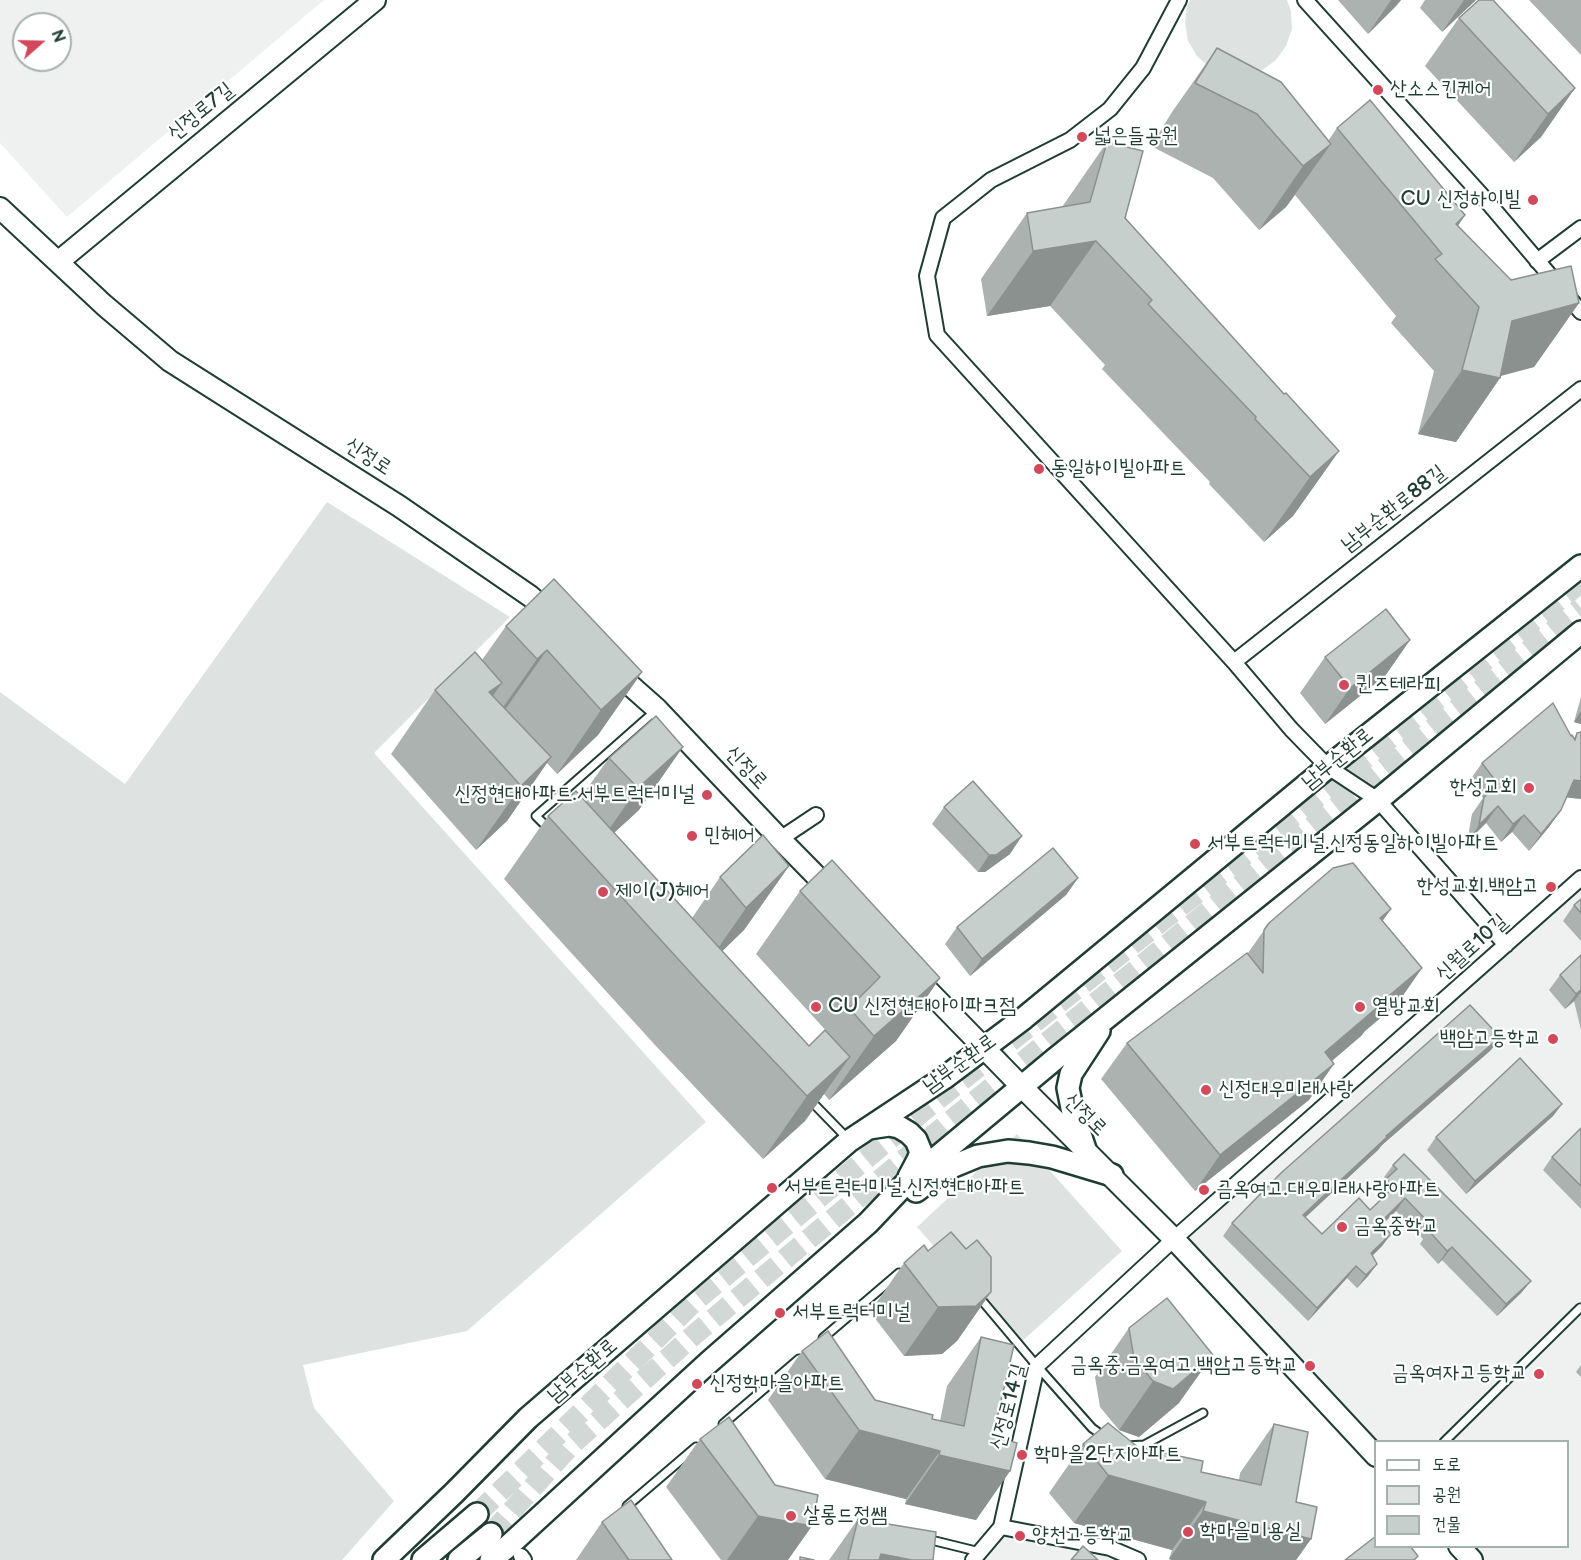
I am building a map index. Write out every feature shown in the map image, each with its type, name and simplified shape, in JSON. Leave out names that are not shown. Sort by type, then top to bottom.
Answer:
[{"type":"main road","name":"신정로7길","points":[[58,261],[375,0]]},
{"type":"main road","name":"신정로","points":[[0,208],[104,305],[170,361],[399,506],[530,596],[564,626]]},
{"type":"main road","name":"남부순환로","points":[[384,1560],[528,1418],[849,1141],[944,1077],[1024,1018],[1328,767],[1581,566]]},
{"type":"main road","points":[[491,1560],[708,1363],[868,1223],[906,1183],[1581,632]]},
{"type":"main road","name":"신정로","points":[[597,655],[657,709],[775,842],[849,909]]},
{"type":"main road","name":"신정로","points":[[897,959],[1174,1239],[1374,1454]]},
{"type":"main road","points":[[1085,1149],[1072,1113],[1068,1088],[1071,1074],[1112,1013]]},
{"type":"main road","points":[[869,1128],[889,1125],[899,1127],[916,1140],[921,1152],[906,1183]]},
{"type":"main road","points":[[868,1223],[944,1170],[978,1156],[1008,1152],[1029,1153],[1052,1157],[1112,1175]]},
{"type":"main road","points":[[423,1560],[477,1514]]},
{"type":"main road","points":[[459,1560],[491,1534]]},
{"type":"main road","points":[[1461,1548],[1472,1560]]},
{"type":"street","points":[[1179,0],[1143,68],[1110,109],[1070,140],[991,180],[943,218],[927,276],[936,335],[1234,662],[1291,729],[1328,767],[1378,800],[1506,945]]},
{"type":"street","points":[[1305,0],[1485,199],[1581,312]]},
{"type":"street","points":[[1537,261],[1581,228]]},
{"type":"street","name":"남부순환로88길","points":[[1234,662],[1581,389]]},
{"type":"street","points":[[775,842],[816,815]]},
{"type":"street","name":"신월로10길","points":[[1174,1239],[1581,878]]},
{"type":"street","name":"신정로14길","points":[[976,1556],[1001,1527],[1037,1366],[1174,1239]]},
{"type":"street","points":[[1001,1527],[1110,1548],[1138,1560]]},
{"type":"lane","points":[[552,833],[536,816],[657,709]]},
{"type":"lane","points":[[808,1098],[849,1141]]},
{"type":"lane","points":[[820,1341],[904,1269]]},
{"type":"lane","points":[[971,1288],[1092,1428],[1115,1444],[1144,1445],[1203,1413]]},
{"type":"lane","points":[[1446,1440],[1580,1308]]},
{"type":"lane","points":[[713,1432],[802,1356]]},
{"type":"lane","points":[[625,1508],[705,1440]]},
{"type":"lane","points":[[924,1539],[976,1556]]},
{"type":"shaded area","points":[[0,0],[324,0],[67,217],[0,143]]},
{"type":"shaded area","name":"금옥중학교","points":[[1581,878],[1581,1560],[1472,1560],[1460,1548],[1569,1548],[1569,1440],[1374,1440],[1174,1239]]},
{"type":"shaded area","name":"양천고등학교","points":[[1001,1527],[1138,1560],[973,1560]]},
{"type":"green space","points":[[1190,0],[1287,0],[1291,11],[1292,29],[1286,46],[1276,60],[1261,71],[1244,75],[1209,67],[1197,56],[1188,41],[1185,23]]},
{"type":"green space","points":[[327,502],[510,617],[374,753],[706,1122],[467,1331],[303,1365],[314,1408],[394,1501],[342,1560],[0,1560],[0,692],[125,784]]},
{"type":"green space","points":[[1017,1134],[1122,1251],[1019,1344],[917,1227]]},
{"type":"building","points":[[1479,0],[1493,0],[1575,88],[1548,114],[1459,18]]},
{"type":"building","points":[[1217,48],[1281,82],[1331,144],[1303,166],[1257,114],[1195,83]]},
{"type":"building","points":[[1370,100],[1465,215],[1456,224],[1511,280],[1571,266],[1579,303],[1512,321],[1500,378],[1462,370],[1479,307],[1435,259],[1442,254],[1337,128]]},
{"type":"building","points":[[1107,142],[1143,151],[1125,218],[1284,394],[1286,393],[1339,451],[1310,477],[1148,304],[1152,300],[1096,241],[1033,251],[1027,213],[1090,202]]},
{"type":"building","points":[[554,579],[642,672],[601,710],[547,650],[537,659],[506,626]]},
{"type":"building","points":[[1386,609],[1410,640],[1350,688],[1325,657]]},
{"type":"building","points":[[475,652],[502,683],[489,692],[551,757],[521,786],[435,690]]},
{"type":"building","name":"한성교회","points":[[1553,703],[1575,740],[1577,733],[1581,732],[1581,781],[1574,780],[1561,810],[1541,834],[1524,815],[1513,824],[1498,806],[1479,825],[1484,797],[1498,784],[1482,763]]},
{"type":"building","points":[[656,716],[683,747],[638,788],[609,758]]},
{"type":"building","points":[[973,781],[1022,836],[996,855],[989,855],[944,807]]},
{"type":"building","points":[[576,791],[809,1046],[825,1030],[850,1057],[807,1096],[699,982],[548,816]]},
{"type":"building","points":[[763,835],[789,866],[746,908],[720,877]]},
{"type":"building","points":[[1053,848],[1078,878],[982,959],[957,927]]},
{"type":"building","points":[[832,860],[940,978],[874,1036],[849,1008],[880,977],[800,891]]},
{"type":"building","points":[[1353,863],[1391,909],[1380,918],[1422,968],[1325,1052],[1334,1064],[1220,1155],[1127,1043],[1247,953],[1263,973],[1264,930],[1269,923],[1333,868]]},
{"type":"building","points":[[1581,899],[1581,913],[1574,905]]},
{"type":"building","points":[[1581,955],[1581,990],[1576,994],[1560,975]]},
{"type":"building","points":[[1470,1005],[1500,1037],[1386,1136],[1303,1215],[1322,1234],[1359,1198],[1370,1210],[1394,1187],[1386,1179],[1397,1169],[1393,1165],[1404,1154],[1531,1281],[1506,1304],[1452,1247],[1447,1251],[1429,1231],[1432,1226],[1405,1198],[1380,1223],[1391,1234],[1371,1253],[1377,1264],[1366,1275],[1356,1266],[1317,1308],[1232,1223],[1281,1173]]},
{"type":"building","points":[[1520,1058],[1562,1104],[1475,1181],[1436,1137]]},
{"type":"building","points":[[1581,1128],[1581,1186],[1552,1157]]},
{"type":"building","points":[[951,1232],[966,1249],[977,1240],[991,1257],[991,1292],[976,1306],[938,1307],[904,1263],[924,1245],[928,1251]]},
{"type":"building","points":[[1167,1298],[1213,1355],[1173,1389],[1153,1381],[1134,1358],[1129,1328]]},
{"type":"building","points":[[828,1331],[875,1400],[933,1415],[932,1419],[964,1426],[981,1337],[1014,1345],[993,1436],[1017,1443],[1010,1471],[939,1455],[940,1451],[859,1430],[802,1351]]},
{"type":"building","points":[[729,1417],[775,1485],[818,1495],[812,1526],[758,1516],[700,1439]]},
{"type":"building","points":[[1108,1423],[1139,1448],[1203,1461],[1201,1472],[1261,1485],[1274,1424],[1308,1432],[1296,1502],[1317,1507],[1311,1539],[1203,1511],[1206,1502],[1108,1475],[1083,1444]]},
{"type":"building","points":[[631,1500],[672,1560],[629,1560],[602,1522]]},
{"type":"building","points":[[858,1519],[936,1532],[933,1560],[912,1560],[881,1554],[879,1560],[848,1560]]},
{"type":"building","points":[[1374,1538],[1374,1548],[1412,1548],[1418,1556],[1414,1560],[1345,1560]]},
{"type":"building","points":[[1083,1546],[1098,1560],[1071,1560]]},
{"type":"tunnel","points":[[477,1514],[695,1301],[928,1107],[1334,784],[1581,582]]},
{"type":"tunnel","points":[[491,1534],[570,1446],[695,1334],[948,1123],[1581,608]]},
{"type":"place","name":"산소스킨케어","points":[[1378,90]]},
{"type":"place","name":"넓은들공원","points":[[1082,137]]},
{"type":"place","name":"CU 신정하이빌","points":[[1533,200]]},
{"type":"place","name":"동일하이빌아파트","points":[[1039,469]]},
{"type":"place","name":"퀸즈테라피","points":[[1344,685]]},
{"type":"place","name":"한성교회","points":[[1529,788]]},
{"type":"place","name":"신정현대아파트.서부트럭터미널","points":[[707,795]]},
{"type":"place","name":"민헤어","points":[[692,836]]},
{"type":"place","name":"서부트럭터미널.신정동일하이빌아파트","points":[[1195,844]]},
{"type":"place","name":"한성교회.백암고","points":[[1551,887]]},
{"type":"place","name":"제이(J)헤어","points":[[603,892]]},
{"type":"place","name":"CU 신정현대아이파크점","points":[[816,1007]]},
{"type":"place","name":"열방교회","points":[[1360,1007]]},
{"type":"place","name":"백암고등학교","points":[[1553,1039]]},
{"type":"place","name":"신정대우미래사랑","points":[[1206,1090]]},
{"type":"place","name":"서부트럭터미널.신정현대아파트","points":[[772,1188]]},
{"type":"place","name":"금옥여고.대우미래사랑아파트","points":[[1204,1190]]},
{"type":"place","name":"금옥중학교","points":[[1342,1227]]},
{"type":"place","name":"서부트럭터미널","points":[[780,1313]]},
{"type":"place","name":"금옥중.금옥여고.백암고등학교","points":[[1310,1366]]},
{"type":"place","name":"금옥여자고등학교","points":[[1539,1374]]},
{"type":"place","name":"신정학마을아파트","points":[[697,1384]]},
{"type":"place","name":"학마을2단지아파트","points":[[1022,1455]]},
{"type":"place","name":"살롱드정쌤","points":[[791,1516]]},
{"type":"place","name":"학마을미용실","points":[[1188,1532]]},
{"type":"place","name":"양천고등학교","points":[[1020,1536]]}]
